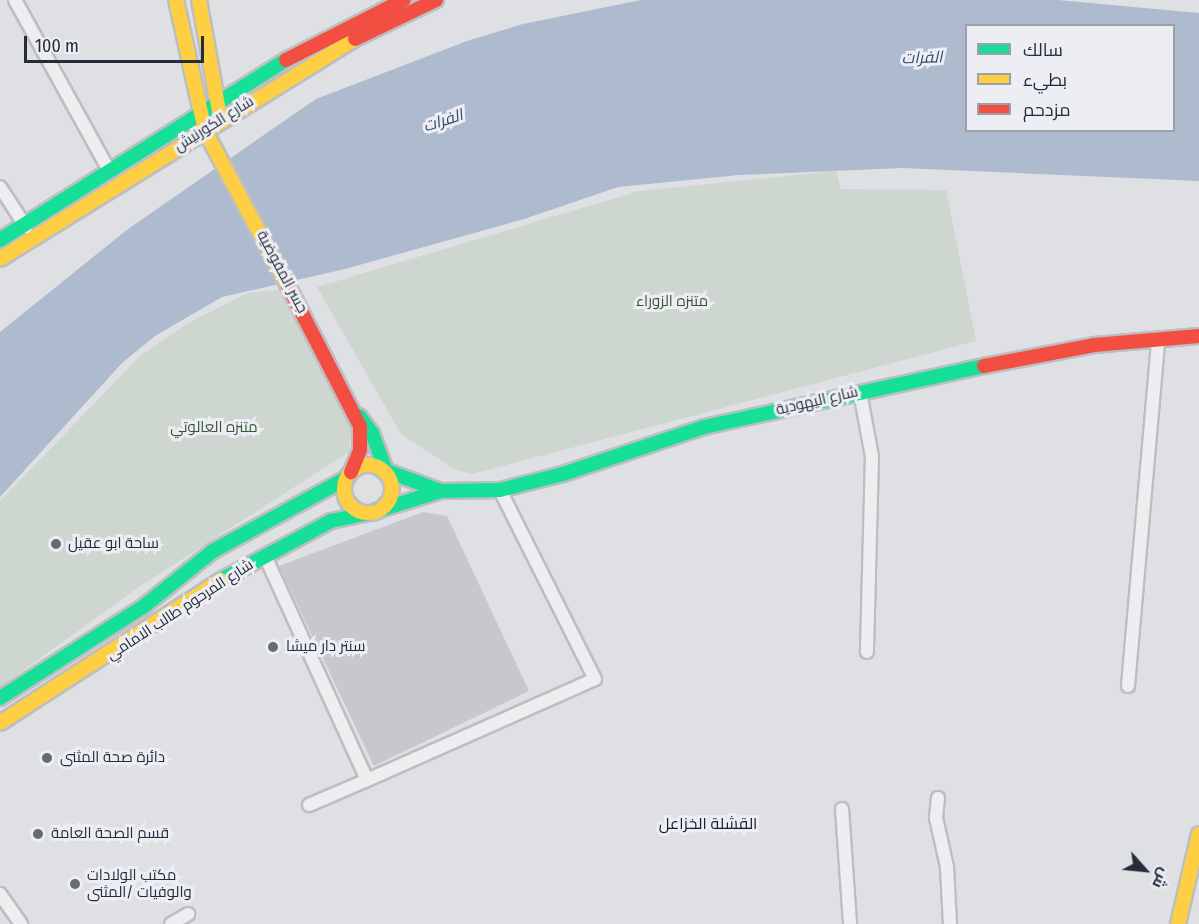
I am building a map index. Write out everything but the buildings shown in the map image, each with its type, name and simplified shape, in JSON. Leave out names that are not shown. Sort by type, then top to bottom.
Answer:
[{"type":"street","points":[[15,0],[110,172]]},
{"type":"street","name":"جسر المفوضية","points":[[176,0],[204,131],[220,153],[351,406]]},
{"type":"street","points":[[199,0],[218,103],[220,153]]},
{"type":"street","name":"شارع الكورنيش","points":[[2,253],[351,39],[436,0]]},
{"type":"street","name":"شارع الكورنيش","points":[[0,240],[26,227],[304,50],[397,1]]},
{"type":"street","points":[[0,187],[26,227]]},
{"type":"street","name":"شارع اليهودية","points":[[441,491],[500,490],[563,474],[704,427],[860,392],[1094,345],[1199,336]]},
{"type":"street","points":[[1128,686],[1158,340]]},
{"type":"street","points":[[860,392],[872,457],[867,652]]},
{"type":"street","points":[[351,406],[372,433],[385,473],[388,502],[372,512],[347,501],[349,475],[361,438],[351,406]]},
{"type":"street","points":[[349,475],[364,465],[441,491]]},
{"type":"street","name":"شارع المرحوم طالب الامامي","points":[[0,698],[143,607],[213,551],[349,475]]},
{"type":"street","points":[[309,805],[595,679],[500,490]]},
{"type":"street","name":"شارع المرحوم طالب الامامي","points":[[0,723],[215,583],[265,556],[341,518],[372,512],[441,491]]},
{"type":"street","points":[[265,556],[367,780]]},
{"type":"street","points":[[938,798],[936,818],[947,867],[950,924]]},
{"type":"street","points":[[842,808],[850,924]]},
{"type":"street","points":[[1178,924],[1199,834]]},
{"type":"street","points":[[0,894],[21,924]]},
{"type":"street","points":[[171,924],[188,914]]},
{"type":"green space","name":"متنزه الزوراء","points":[[836,171],[841,189],[946,190],[976,341],[472,474],[456,470],[401,434],[317,287],[639,191]]},
{"type":"green space","name":"متنزه العالوتي","points":[[283,289],[353,417],[349,452],[139,587],[0,687],[0,501],[140,356],[188,323],[248,293]]},
{"type":"water","name":"الفرات","points":[[641,0],[1058,0],[1199,13],[1199,181],[903,168],[739,175],[618,187],[524,219],[345,269],[222,297],[155,336],[122,363],[0,497],[0,332],[128,229],[316,99],[467,41],[523,24]]},
{"type":"traffic: fast","points":[[0,240],[286,60]]},
{"type":"traffic: fast","points":[[379,468],[441,491],[500,490],[563,474],[704,427],[984,366]]},
{"type":"traffic: fast","points":[[359,416],[372,433],[388,476]]},
{"type":"traffic: fast","points":[[0,698],[143,607],[213,551],[347,478]]},
{"type":"traffic: fast","points":[[376,511],[441,491]]},
{"type":"traffic: fast","points":[[221,580],[331,521],[368,513]]},
{"type":"traffic: slow","points":[[176,0],[205,131],[288,286]]},
{"type":"traffic: slow","points":[[199,0],[219,111]]},
{"type":"traffic: slow","points":[[0,259],[355,39]]},
{"type":"traffic: slow","points":[[368,465],[385,472],[392,489],[385,506],[368,513],[351,506],[344,489],[351,472],[368,465]]},
{"type":"traffic: slow","points":[[0,723],[221,580]]},
{"type":"traffic: slow","points":[[1178,924],[1199,834]]},
{"type":"traffic: jam","points":[[286,60],[404,0]]},
{"type":"traffic: jam","points":[[355,39],[436,0]]},
{"type":"traffic: jam","points":[[288,286],[360,426],[360,450],[351,472]]},
{"type":"traffic: jam","points":[[984,366],[1094,345],[1199,336]]},
{"type":"place","name":"ساحة ابو عقيل","points":[[56,544]]},
{"type":"place","name":"سنتر دار ميشا","points":[[273,647]]},
{"type":"place","name":"دائرة صحة المثنى","points":[[47,758]]},
{"type":"place","name":"قسم الصحة العامة","points":[[38,834]]},
{"type":"place","name":"مكتب الولادات والوفيات /المثنى","points":[[75,884]]},
{"type":"district","name":"القشلة الخزاعل","points":[[708,824]]}]
